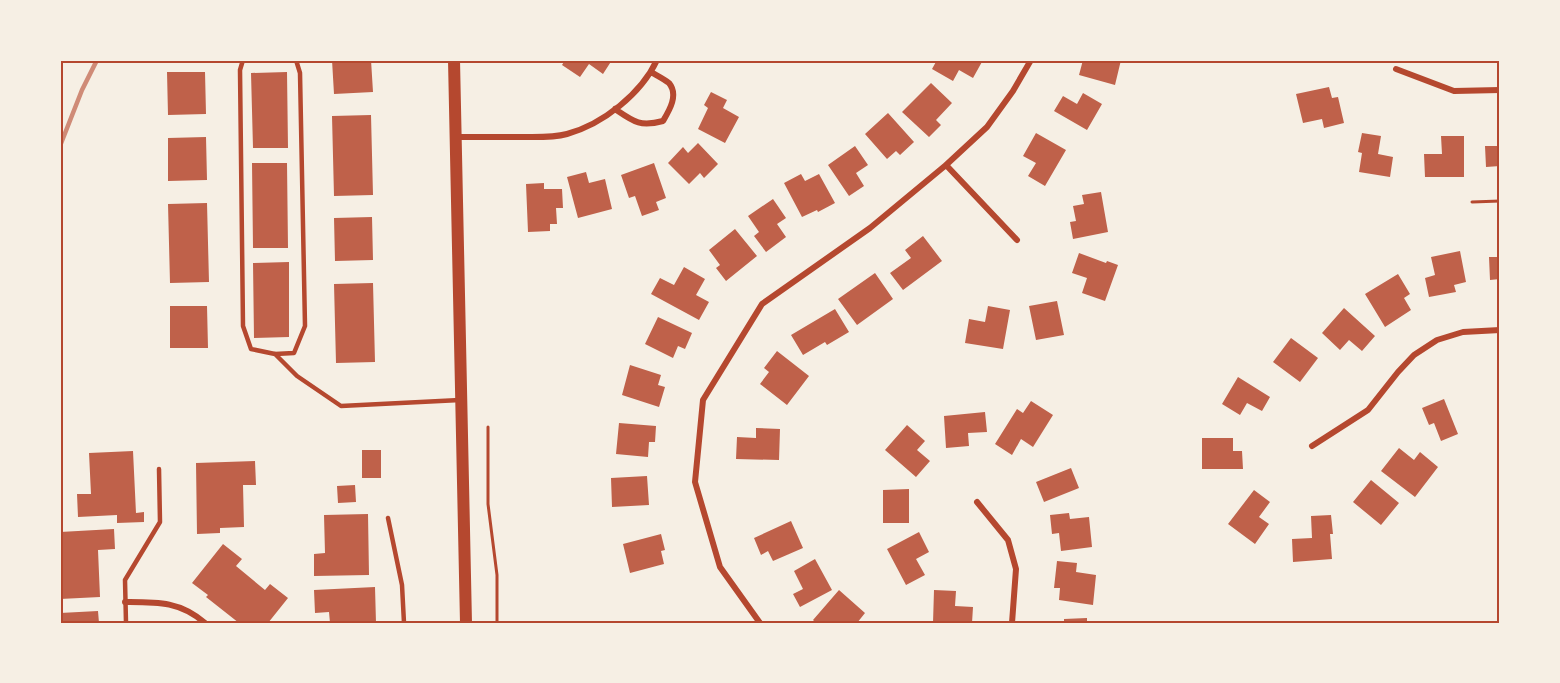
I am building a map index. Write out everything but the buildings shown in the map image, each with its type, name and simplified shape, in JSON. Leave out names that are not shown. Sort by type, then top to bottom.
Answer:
[{"type":"main road","points":[[453,60],[466,623]]},
{"type":"street","points":[[455,137],[541,137],[566,134],[593,123],[615,109],[635,92],[651,72],[657,60]]},
{"type":"street","points":[[760,623],[720,567],[695,482],[703,400],[762,304],[870,228],[946,165],[987,127],[1032,60]]},
{"type":"street","points":[[1396,69],[1454,91],[1500,90]]},
{"type":"street","points":[[615,109],[633,121],[649,124],[663,121],[672,107],[673,91],[669,83],[651,72]]},
{"type":"street","points":[[946,165],[1017,240]]},
{"type":"street","points":[[1312,446],[1368,410],[1414,355],[1437,340],[1463,332],[1500,330]]},
{"type":"street","points":[[977,502],[1008,540],[1016,569],[1012,623]]},
{"type":"street","points":[[125,602],[157,602],[177,605],[195,614],[205,623]]},
{"type":"lane","points":[[243,60],[240,70],[243,326],[251,349],[275,354],[294,353],[305,326],[300,73],[296,60]]},
{"type":"lane","points":[[275,354],[297,376],[341,406],[460,400]]},
{"type":"lane","points":[[126,623],[125,580],[160,522],[159,469]]},
{"type":"lane","points":[[388,518],[402,585],[404,623]]},
{"type":"path","points":[[1472,202],[1500,201]]},
{"type":"path","points":[[488,427],[488,504],[497,575],[497,623]]},
{"type":"railway","points":[[60,146],[82,90],[97,60]]}]
